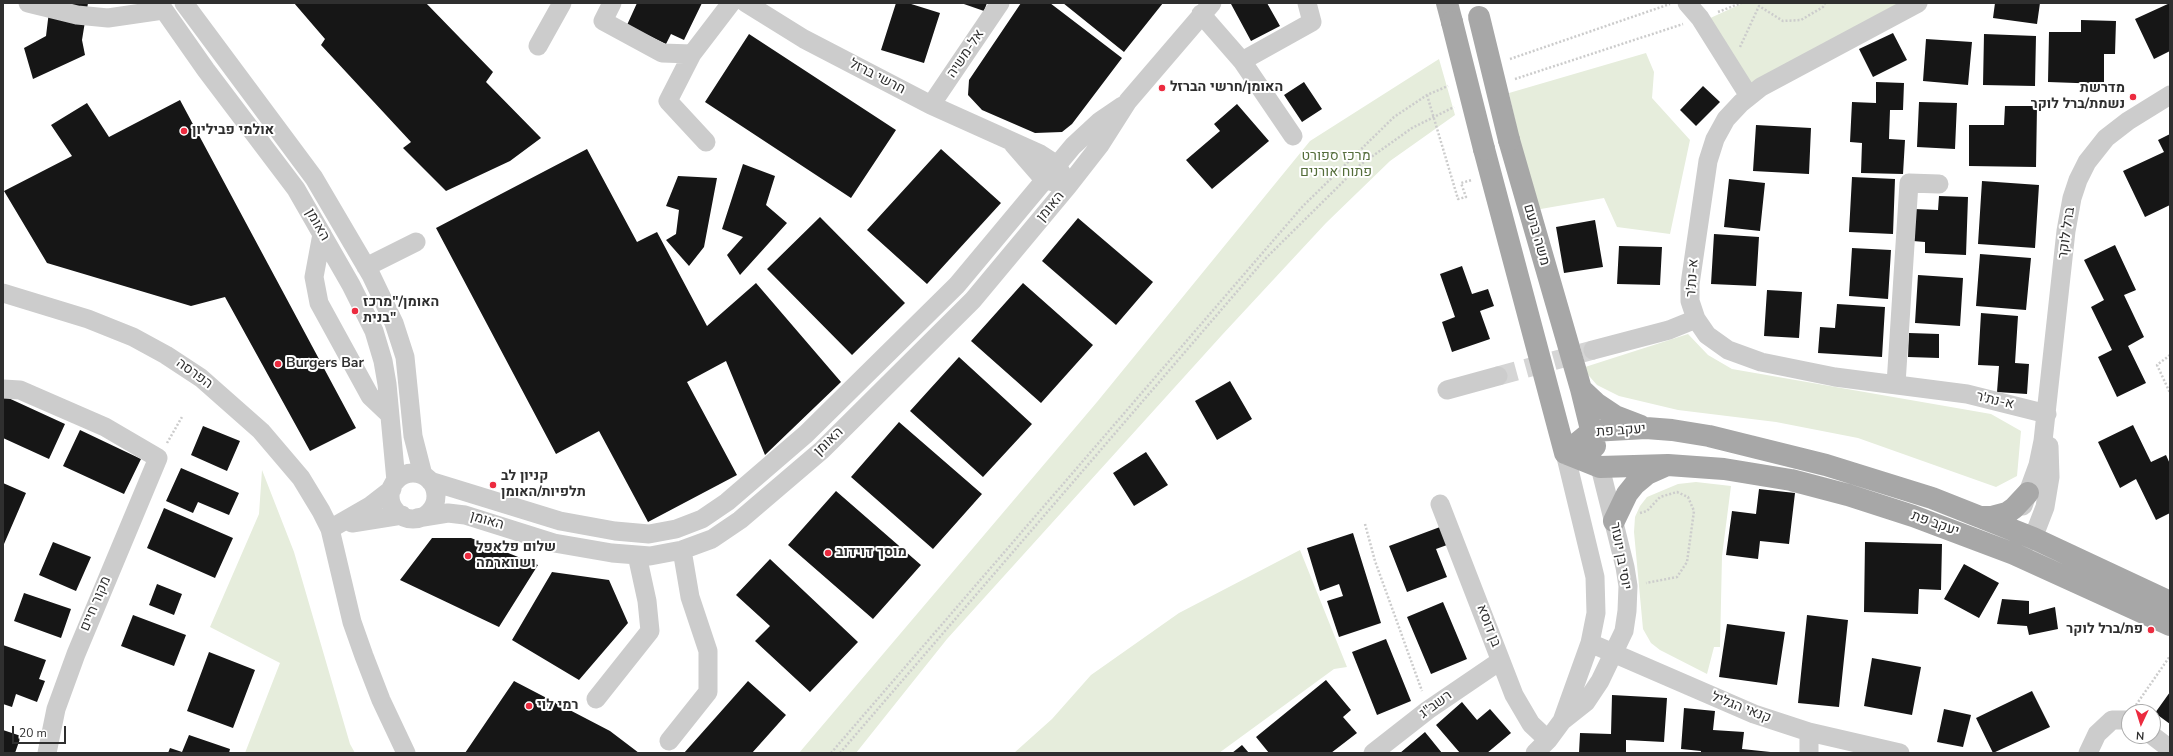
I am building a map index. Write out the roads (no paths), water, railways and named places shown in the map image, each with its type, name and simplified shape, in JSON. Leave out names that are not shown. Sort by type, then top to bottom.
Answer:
[{"type":"main road","name":"משה ברעם","points":[[1478,10],[1509,140],[1581,389],[1600,467]]},
{"type":"main road","name":"משה ברעם","points":[[1450,13],[1484,149],[1565,453]]},
{"type":"main road","points":[[1581,389],[1597,404],[1615,416],[1646,428]]},
{"type":"main road","name":"יעקב פת","points":[[1565,453],[1592,432],[1646,428],[1672,430],[1709,436],[1826,465],[1884,482],[1979,516],[2033,538],[2169,601]]},
{"type":"main road","name":"יעקב פת","points":[[1565,453],[1600,467],[1668,465],[1724,469],[1791,480],[1848,495],[1913,516],[2014,554],[2170,625]]},
{"type":"main road","points":[[1624,518],[1627,494],[1635,484],[1647,474],[1668,465]]},
{"type":"main road","points":[[1979,516],[1992,517],[2007,513],[2014,508],[2028,493]]},
{"type":"street","points":[[28,3],[77,16],[108,18],[161,6]]},
{"type":"street","name":"האומן","points":[[184,3],[314,178],[366,267],[394,323],[405,356],[413,436],[427,478],[560,521],[615,531],[649,534],[676,529],[702,519],[727,502],[753,481],[818,422],[957,285],[1083,136],[1128,102]]},
{"type":"street","points":[[538,46],[562,3]]},
{"type":"street","points":[[612,3],[603,21],[662,53],[692,54]]},
{"type":"street","points":[[706,142],[668,102],[692,54],[731,3]]},
{"type":"street","name":"חרשי ברזל","points":[[746,3],[804,39],[931,105],[1012,143],[1040,154],[1057,165],[1068,186]]},
{"type":"street","name":"אל-משיה","points":[[931,105],[1000,3]]},
{"type":"street","points":[[1242,60],[1312,22],[1307,3]]},
{"type":"street","points":[[1687,3],[1700,18],[1749,96]]},
{"type":"street","name":"א-נת'ר","points":[[1918,3],[1801,64],[1749,96],[1726,119],[1715,139],[1708,161],[1690,284],[1690,302],[1696,320],[1707,335],[1728,350],[1761,362],[1835,377],[1966,394],[2047,414]]},
{"type":"street","name":"האומן","points":[[161,6],[206,70],[296,189],[374,331],[383,361],[395,459],[394,485]]},
{"type":"street","points":[[1207,7],[1293,136]]},
{"type":"street","name":"האומן","points":[[410,517],[448,514],[465,515],[554,543],[612,553],[650,556],[682,550],[712,539],[740,520],[822,450],[973,300],[1068,186],[1100,145],[1128,102],[1207,7]]},
{"type":"street","name":"ברל לוקר","points":[[2014,554],[2013,530],[2038,465],[2047,414],[2066,232],[2072,198],[2078,180],[2087,162],[2106,138],[2128,121],[2170,95]]},
{"type":"street","name":"חרשי ברזל","points":[[1012,143],[1046,180]]},
{"type":"street","points":[[1046,180],[1068,186]]},
{"type":"street","points":[[1896,384],[1909,184],[1939,184]]},
{"type":"street","points":[[322,234],[314,277],[319,303],[370,396],[389,414]]},
{"type":"street","points":[[366,267],[416,242]]},
{"type":"street","name":"הפרסה","points":[[3,294],[88,319],[133,337],[166,355],[201,378],[261,431],[284,457],[311,494],[330,529],[352,622],[381,700],[406,753]]},
{"type":"street","points":[[1593,350],[1669,330],[1696,320]]},
{"type":"street","points":[[1447,390],[1498,376]]},
{"type":"street","name":"מקור חיים","points":[[3,389],[20,390],[105,426],[158,458],[76,654],[56,709],[47,753]]},
{"type":"street","name":"ברל לוקר","points":[[2014,554],[2033,538],[2045,507],[2050,477],[2047,414]]},
{"type":"street","name":"יוסי בן יועזר","points":[[1562,721],[1590,643],[1596,613],[1595,577],[1565,453]]},
{"type":"street","name":"יוסי בן יועזר","points":[[1541,747],[1562,721],[1586,702],[1614,653],[1624,631],[1628,586],[1624,518],[1600,467]]},
{"type":"street","points":[[409,473],[427,478],[436,493],[434,506],[429,512],[410,517],[365,520],[330,529],[370,506],[409,473]]},
{"type":"street","points":[[394,485],[392,504],[410,517]]},
{"type":"street","name":"בן דוסא","points":[[1440,504],[1514,695],[1531,724],[1541,747]]},
{"type":"street","points":[[669,741],[708,692],[708,651],[690,597],[682,550]]},
{"type":"street","points":[[596,699],[650,631],[647,601],[637,555]]},
{"type":"street","name":"קנאי הגליל","points":[[1590,643],[1735,708],[1809,732],[1900,753]]},
{"type":"street","name":"רשב\"ג","points":[[1373,753],[1428,710],[1500,661]]},
{"type":"street","points":[[2088,753],[2097,734],[2112,720],[2121,717]]},
{"type":"street","points":[[1809,732],[1809,753]]},
{"type":"street","points":[[2161,742],[2170,749]]},
{"type":"tunnel","points":[[1498,376],[1593,350]]},
{"type":"place","name":"האומן/חרשי הברזל","points":[[1162,88]]},
{"type":"place","name":"מדרשת נשמת/ברל לוקר","points":[[2133,97]]},
{"type":"place","name":"אולמי פביליון","points":[[184,131]]},
{"type":"place","name":"האומן/\"מרכז בנית\"","points":[[355,311]]},
{"type":"place","name":"Burgers Bar","points":[[278,364]]},
{"type":"place","name":"קניון לב תלפיות/האומן","points":[[493,485]]},
{"type":"place","name":"מוסך דוידוב","points":[[828,553]]},
{"type":"place","name":"שלום פלאפל ושווארמה","points":[[468,556]]},
{"type":"place","name":"פת/ברל לוקר","points":[[2151,630]]},
{"type":"place","name":"רמי לוי","points":[[529,706]]},
{"type":"park label","name":"מרכז ספורט פתוח אורנים","points":[[1336,166]]}]
